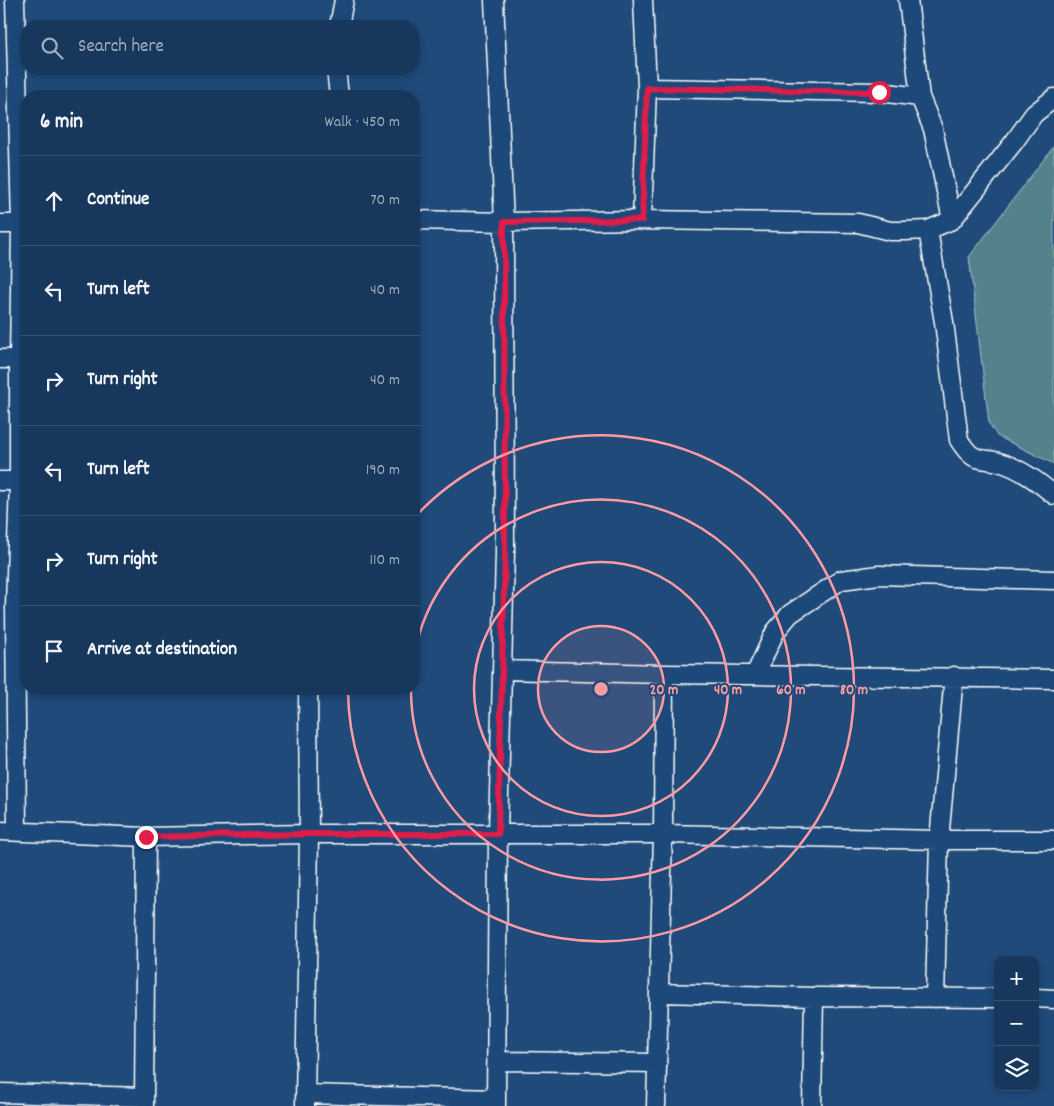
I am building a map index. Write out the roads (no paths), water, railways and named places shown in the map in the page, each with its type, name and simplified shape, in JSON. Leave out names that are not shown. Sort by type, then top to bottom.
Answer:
[{"type":"street","points":[[15,0],[20,124]]},
{"type":"street","points":[[340,20],[344,0]]},
{"type":"street","points":[[308,695],[309,834],[305,1100],[496,1102],[498,834],[505,552],[504,222],[494,0]]},
{"type":"street","points":[[642,220],[647,88],[643,0]]},
{"type":"street","points":[[908,0],[920,97],[933,128],[952,220]]},
{"type":"street","points":[[337,75],[338,90]]},
{"type":"street","points":[[647,88],[879,92],[920,97]]},
{"type":"street","points":[[420,220],[504,222],[642,220],[858,223],[890,231],[928,230],[952,220],[1034,114],[1054,98]]},
{"type":"street","points":[[0,224],[20,224]]},
{"type":"street","points":[[928,230],[944,322],[959,440],[967,452],[978,460],[1004,463],[1041,484],[1054,495]]},
{"type":"street","points":[[0,360],[20,359]]},
{"type":"street","points":[[0,481],[20,481]]},
{"type":"street","points":[[20,523],[14,606],[9,831],[146,837],[309,834],[663,834],[939,840],[1054,840]]},
{"type":"street","points":[[755,675],[775,632],[790,614],[841,580],[879,575],[1054,580]]},
{"type":"street","points":[[502,670],[1054,679]]},
{"type":"street","points":[[656,1106],[663,834],[664,674]]},
{"type":"street","points":[[936,998],[939,840],[954,676]]},
{"type":"street","points":[[0,1093],[144,1102],[146,837]]},
{"type":"street","points":[[660,993],[814,997],[994,998]]},
{"type":"street","points":[[812,1106],[814,997]]},
{"type":"street","points":[[1039,998],[1054,999]]},
{"type":"street","points":[[497,1062],[656,1063]]}]
